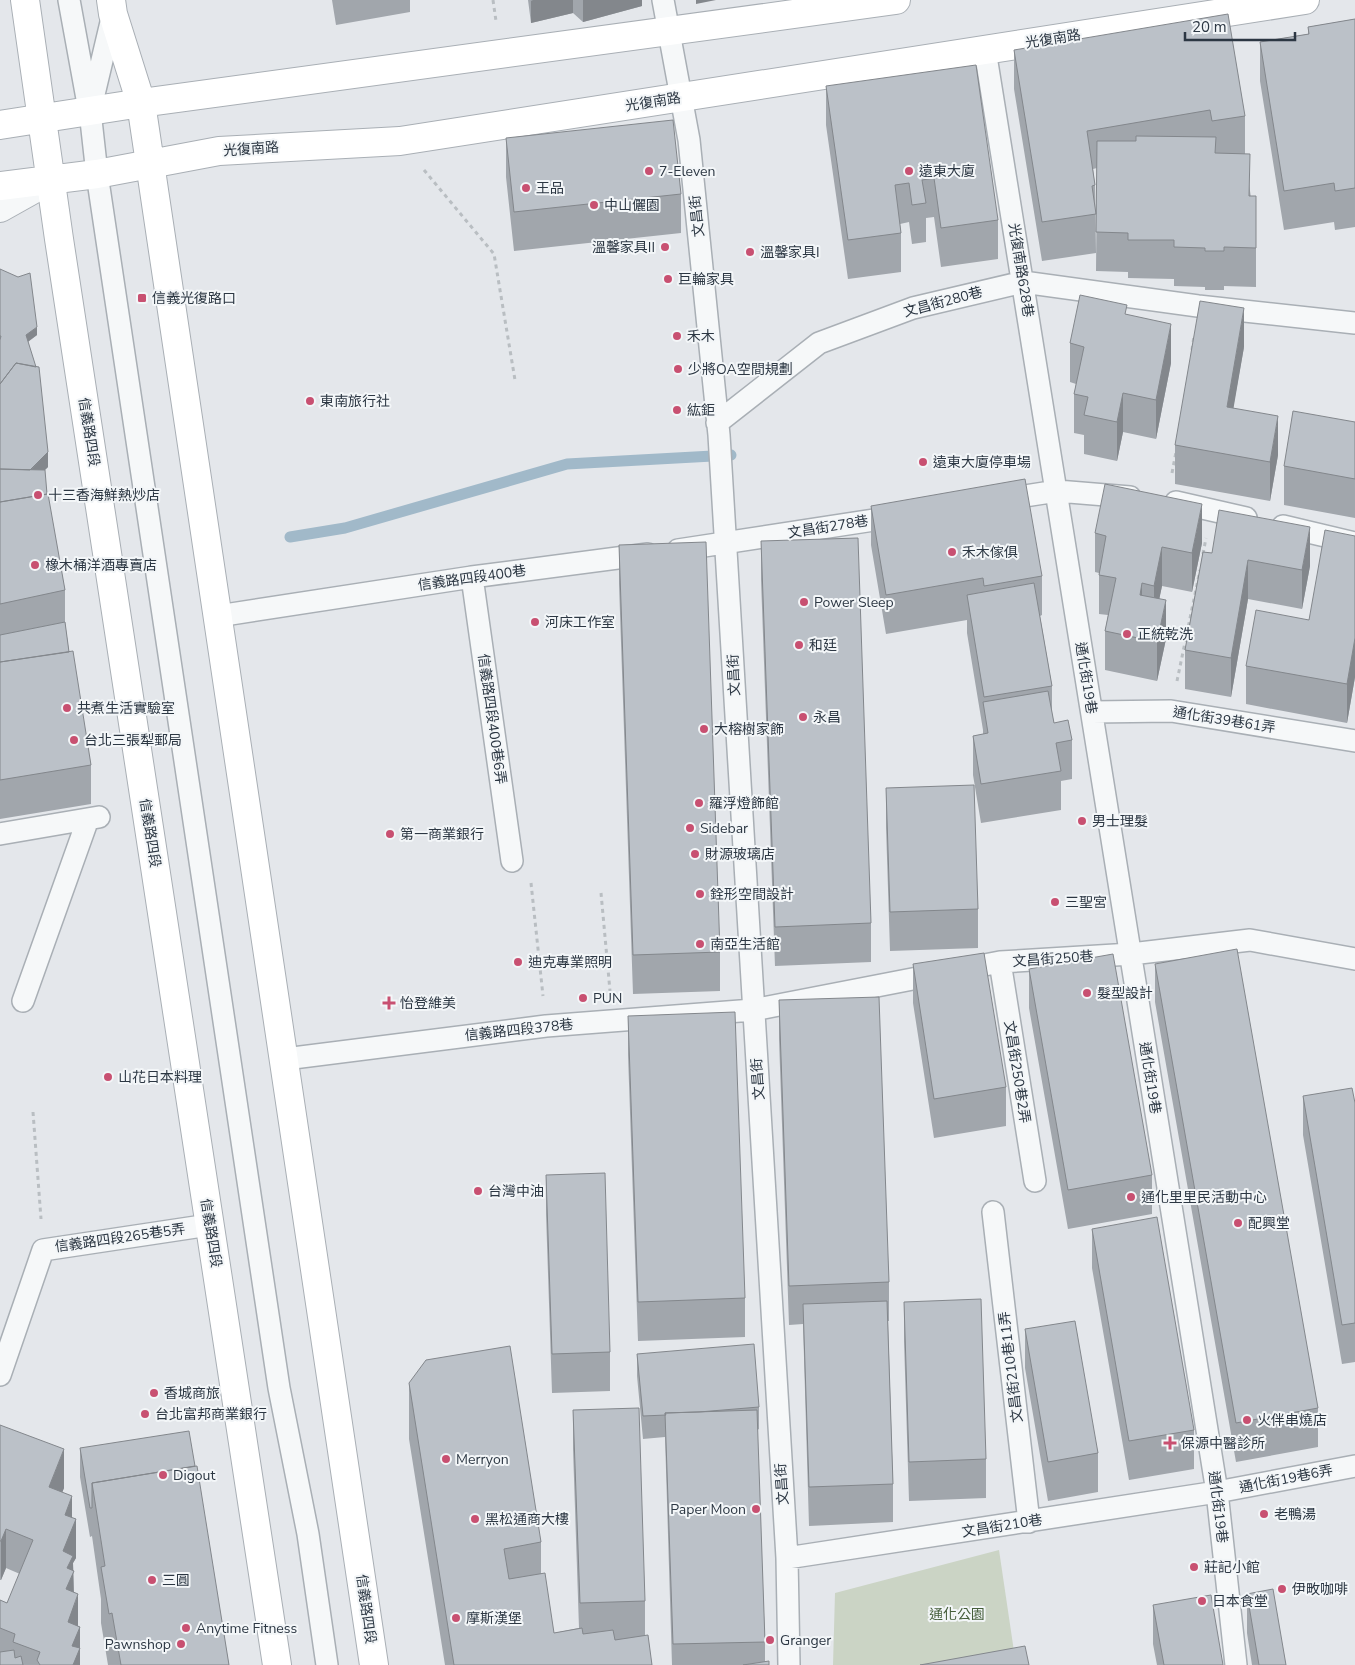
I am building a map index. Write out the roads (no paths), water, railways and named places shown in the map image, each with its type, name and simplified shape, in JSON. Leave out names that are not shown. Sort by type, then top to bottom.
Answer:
[{"type":"main road","name":"信義路四段","points":[[25,0],[50,180],[277,1665]]},
{"type":"main road","points":[[0,125],[141,103],[896,0]]},
{"type":"main road","name":"光復南路","points":[[0,186],[97,174],[219,151],[400,140],[1305,0]]},
{"type":"main road","name":"信義路四段","points":[[112,7],[141,103],[374,1665]]},
{"type":"street","points":[[0,208],[50,180]]},
{"type":"lane","points":[[69,0],[90,111]]},
{"type":"lane","name":"文昌街","points":[[664,0],[689,140],[724,494],[753,1010],[787,1558],[789,1665]]},
{"type":"lane","name":"信義路四段","points":[[112,7],[90,111],[97,174],[279,1388],[308,1534],[327,1665]]},
{"type":"lane","name":"光復南路628巷","points":[[985,50],[1057,491]]},
{"type":"lane","name":"文昌街280巷","points":[[718,428],[819,343],[913,308],[1023,282],[1198,306],[1355,323]]},
{"type":"lane","points":[[979,504],[1057,491],[1159,500],[1355,543]]},
{"type":"lane","name":"通化街19巷","points":[[1057,491],[1217,1492],[1236,1665]]},
{"type":"lane","name":"文昌街278巷","points":[[726,543],[921,513]]},
{"type":"lane","name":"信義路四段400巷","points":[[218,616],[472,577],[726,543]]},
{"type":"lane","name":"信義路四段400巷6弄","points":[[472,577],[512,861]]},
{"type":"lane","name":"通化街39巷61弄","points":[[1092,712],[1171,711],[1355,741]]},
{"type":"lane","points":[[0,834],[94,818],[23,1001]]},
{"type":"lane","name":"文昌街250巷","points":[[753,1010],[1000,962],[1130,954],[1250,940],[1355,959]]},
{"type":"lane","name":"文昌街250巷2弄","points":[[1000,962],[1035,1181]]},
{"type":"lane","name":"信義路四段378巷","points":[[285,1060],[546,1026],[753,1010]]},
{"type":"lane","name":"文昌街210巷11弄","points":[[993,1212],[1029,1522]]},
{"type":"lane","name":"信義路四段265巷5弄","points":[[0,1375],[44,1250],[209,1225]]},
{"type":"lane","name":"通化街19巷6弄","points":[[1217,1492],[1355,1466]]},
{"type":"lane","name":"文昌街210巷","points":[[787,1558],[1217,1492]]},
{"type":"waterway","points":[[290,537],[345,528],[567,464],[731,455]]},
{"type":"place","name":"7-Eleven","points":[[649,171]]},
{"type":"place","name":"遠東大廈","points":[[909,171]]},
{"type":"place","name":"王品","points":[[526,188]]},
{"type":"place","name":"中山儷園","points":[[594,205]]},
{"type":"place","name":"溫馨家具II","points":[[665,247]]},
{"type":"place","name":"溫馨家具I","points":[[750,252]]},
{"type":"place","name":"巨輪家具","points":[[668,279]]},
{"type":"place","name":"信義光復路口","points":[[142,298]]},
{"type":"place","name":"禾木","points":[[677,336]]},
{"type":"place","name":"少將OA空間規劃","points":[[678,369]]},
{"type":"place","name":"東南旅行社","points":[[310,401]]},
{"type":"place","name":"紘鉅","points":[[677,410]]},
{"type":"place","name":"遠東大廈停車場","points":[[923,462]]},
{"type":"place","name":"十三香海鮮熱炒店","points":[[38,495]]},
{"type":"place","name":"禾木傢俱","points":[[952,552]]},
{"type":"place","name":"橡木桶洋酒專賣店","points":[[35,565]]},
{"type":"place","name":"Power Sleep","points":[[804,602]]},
{"type":"place","name":"河床工作室","points":[[535,622]]},
{"type":"place","name":"正統乾洗","points":[[1127,634]]},
{"type":"place","name":"和廷","points":[[799,645]]},
{"type":"place","name":"共煮生活實驗室","points":[[67,708]]},
{"type":"place","name":"永昌","points":[[803,717]]},
{"type":"place","name":"大榕樹家飾","points":[[704,729]]},
{"type":"place","name":"台北三張犁郵局","points":[[74,740]]},
{"type":"place","name":"羅浮燈飾館","points":[[699,803]]},
{"type":"place","name":"男士理髮","points":[[1082,821]]},
{"type":"place","name":"Sidebar","points":[[690,828]]},
{"type":"place","name":"第一商業銀行","points":[[390,834]]},
{"type":"place","name":"財源玻璃店","points":[[695,854]]},
{"type":"place","name":"銓形空間設計","points":[[700,894]]},
{"type":"place","name":"三聖宮","points":[[1055,902]]},
{"type":"place","name":"南亞生活館","points":[[700,944]]},
{"type":"place","name":"迪克專業照明","points":[[518,962]]},
{"type":"place","name":"髮型設計","points":[[1087,993]]},
{"type":"place","name":"PUN","points":[[583,998]]},
{"type":"place","name":"怡登維美","points":[[389,1003]]},
{"type":"place","name":"山花日本料理","points":[[108,1077]]},
{"type":"place","name":"台灣中油","points":[[478,1191]]},
{"type":"place","name":"通化里里民活動中心","points":[[1131,1197]]},
{"type":"place","name":"配興堂","points":[[1238,1223]]},
{"type":"place","name":"香城商旅","points":[[154,1393]]},
{"type":"place","name":"台北富邦商業銀行","points":[[145,1414]]},
{"type":"place","name":"火伴串燒店","points":[[1247,1420]]},
{"type":"place","name":"保源中醫診所","points":[[1170,1443]]},
{"type":"place","name":"Merryon","points":[[446,1459]]},
{"type":"place","name":"Digout","points":[[163,1475]]},
{"type":"place","name":"Paper Moon","points":[[756,1509]]},
{"type":"place","name":"老鴨湯","points":[[1264,1514]]},
{"type":"place","name":"黑松通商大樓","points":[[475,1519]]},
{"type":"place","name":"莊記小館","points":[[1194,1567]]},
{"type":"place","name":"三圓","points":[[152,1580]]},
{"type":"place","name":"伊畋咖啡","points":[[1282,1589]]},
{"type":"place","name":"日本食堂","points":[[1202,1601]]},
{"type":"place","name":"摩斯漢堡","points":[[456,1618]]},
{"type":"place","name":"Anytime Fitness","points":[[186,1628]]},
{"type":"place","name":"Granger","points":[[770,1640]]},
{"type":"place","name":"Pawnshop","points":[[181,1644]]},
{"type":"park label","name":"通化公園","points":[[957,1614]]}]
